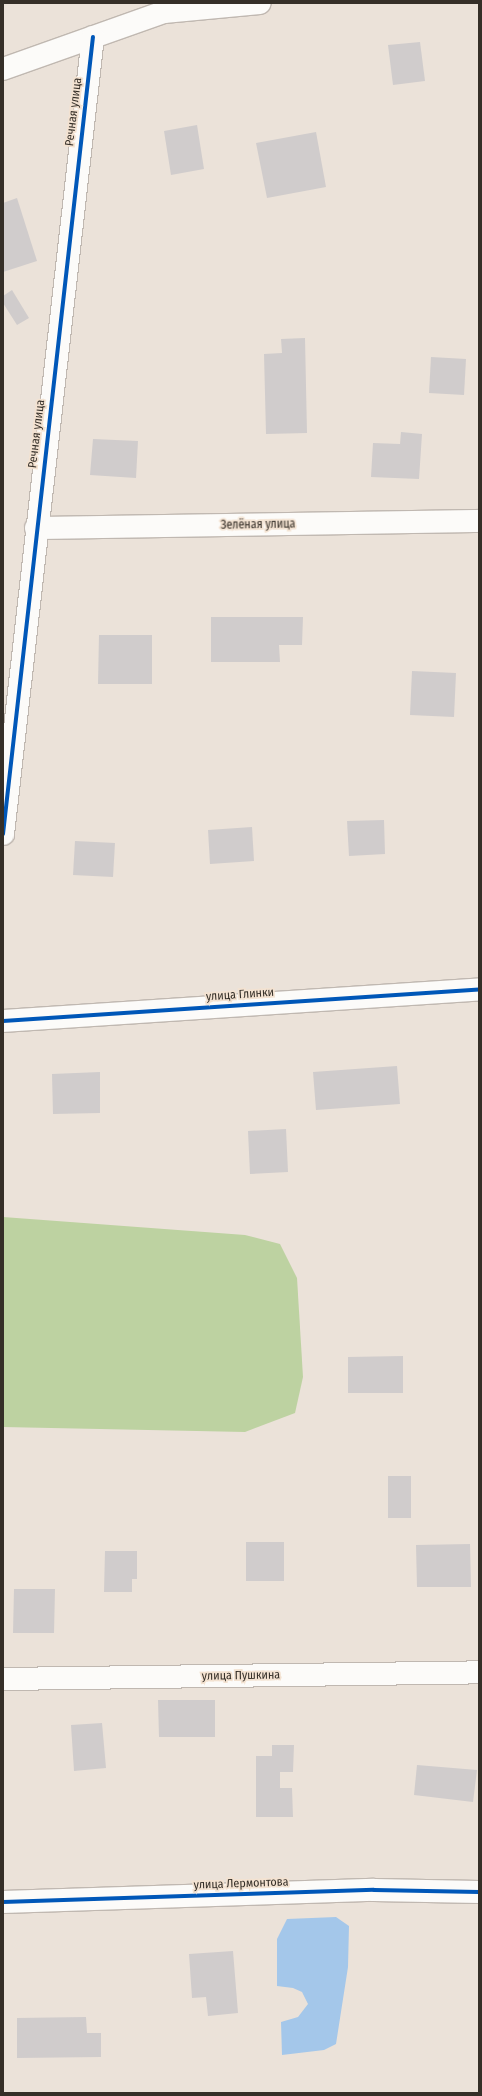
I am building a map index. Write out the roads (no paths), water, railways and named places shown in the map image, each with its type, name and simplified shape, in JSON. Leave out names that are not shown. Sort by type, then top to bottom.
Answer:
[{"type":"street","points":[[3,69],[164,12],[260,3]]},
{"type":"street","name":"Речная улица","points":[[3,834],[36,528],[93,37]]},
{"type":"street","name":"Зелёная улица","points":[[36,528],[479,521]]},
{"type":"street","name":"улица Глинки","points":[[3,1020],[479,989]]},
{"type":"street","name":"улица Пушкина","points":[[3,1679],[479,1672]]},
{"type":"street","name":"улица Лермонтова","points":[[3,1902],[374,1890],[479,1892]]},
{"type":"water","points":[[336,1917],[349,1926],[348,1967],[336,2044],[324,2050],[282,2055],[281,2022],[298,2017],[308,2004],[302,1992],[293,1988],[277,1986],[277,1939],[287,1919]]}]
